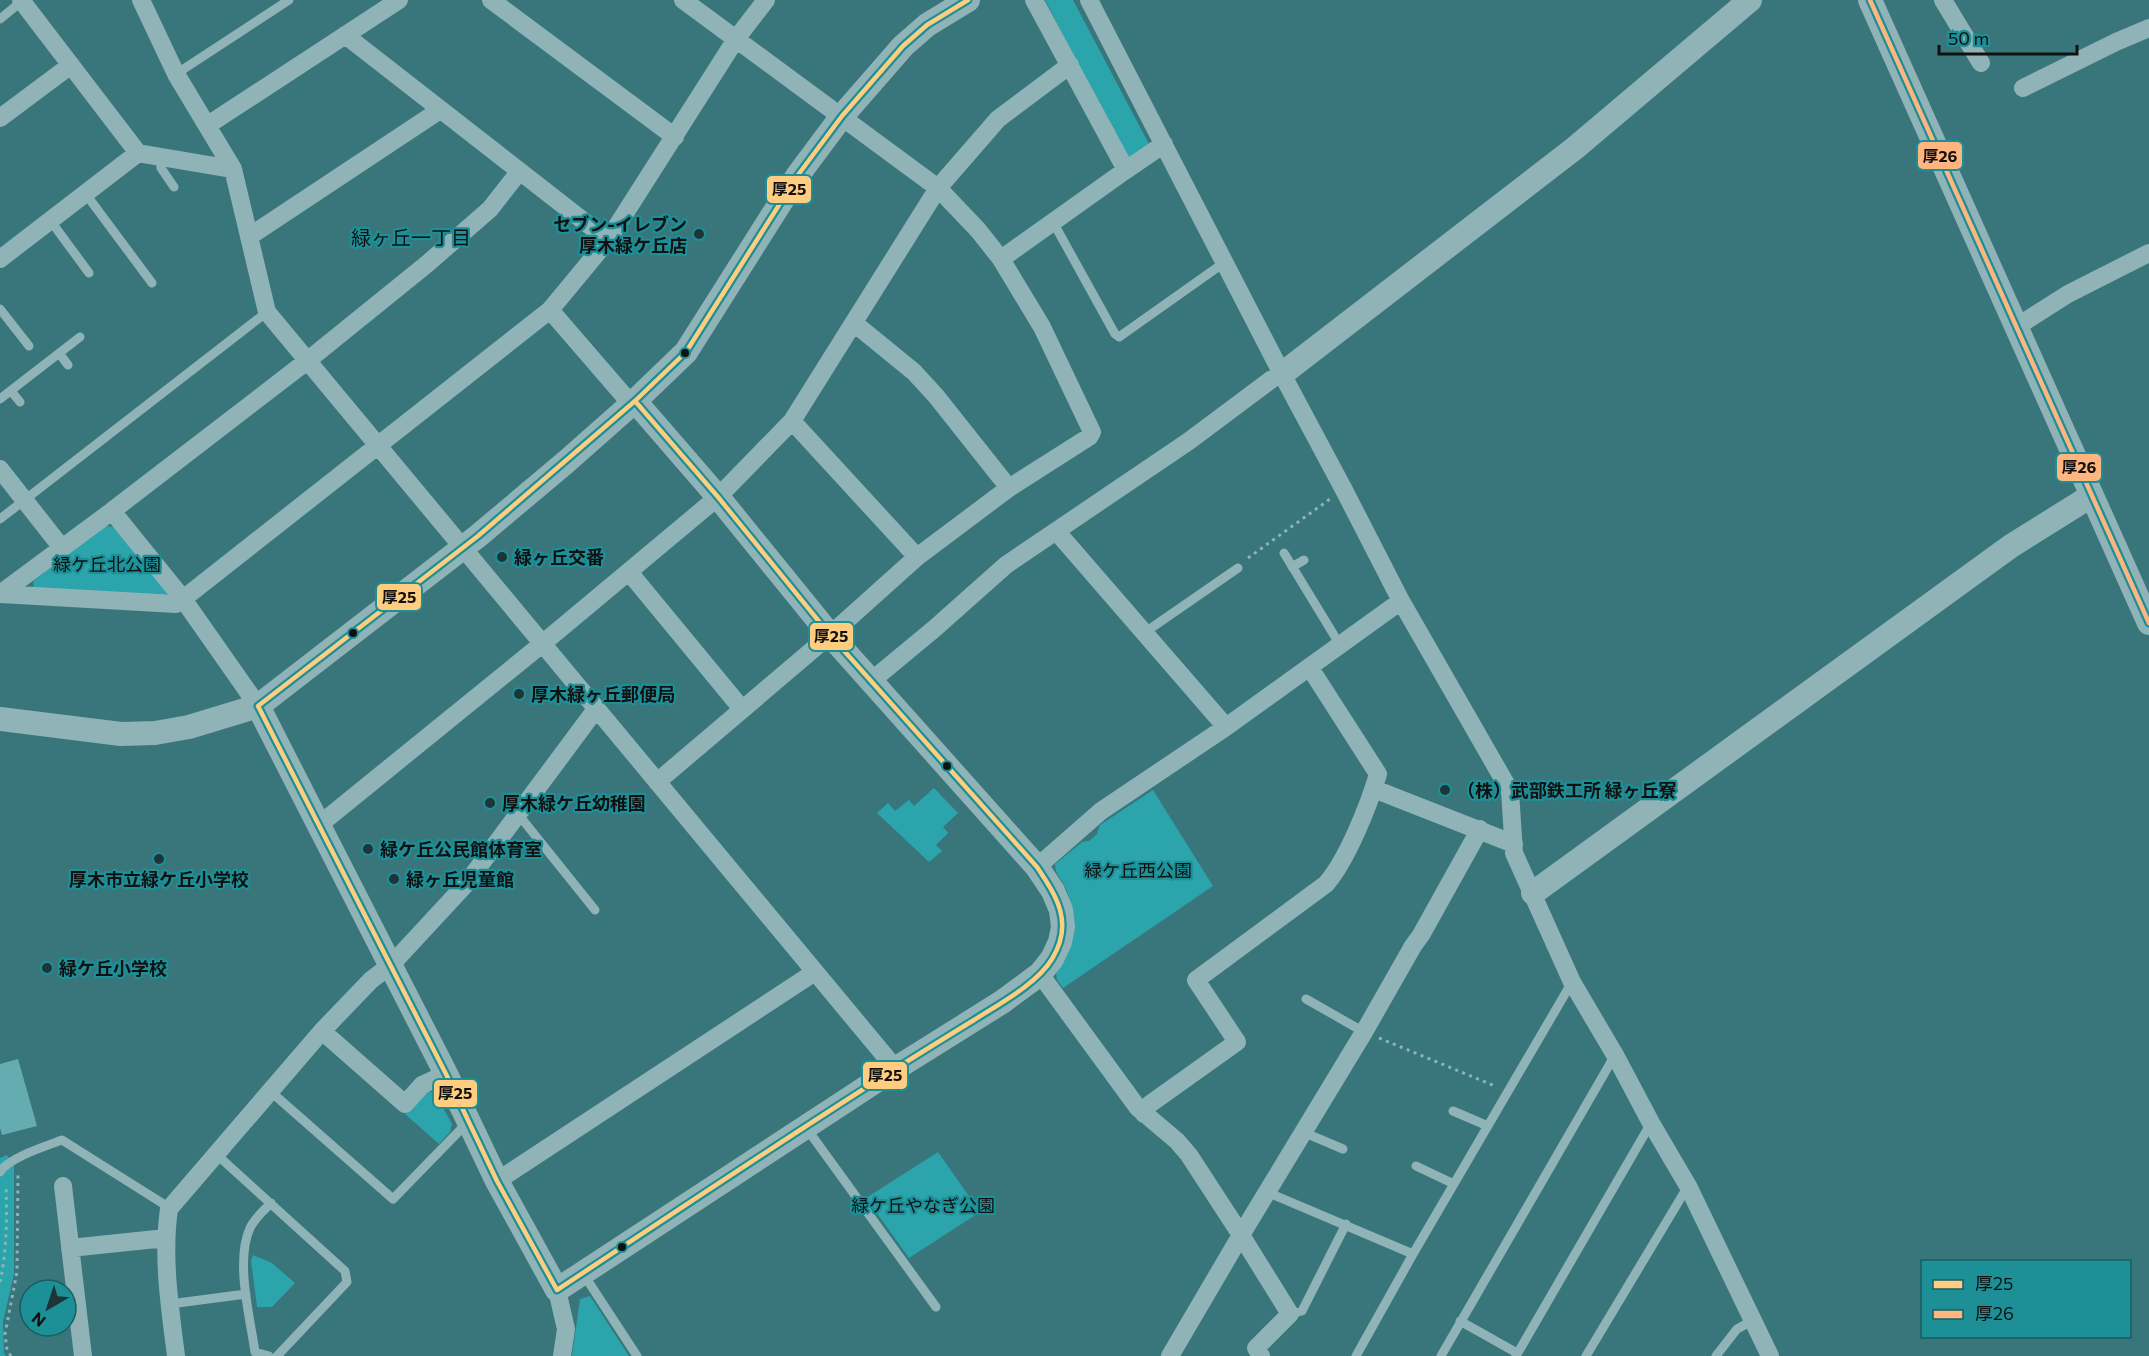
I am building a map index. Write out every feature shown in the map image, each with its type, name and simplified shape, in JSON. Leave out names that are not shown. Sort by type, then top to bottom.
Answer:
[{"type":"street","points":[[141,0],[176,74],[233,169],[267,312],[895,1068]]},
{"type":"street","points":[[208,125],[399,0]]},
{"type":"street","points":[[491,0],[675,137]]},
{"type":"street","points":[[657,782],[830,635],[917,556],[1009,488],[1089,437],[1092,432],[1042,327],[1001,260],[978,230],[938,188],[683,0]]},
{"type":"street","points":[[0,594],[176,604],[183,599],[550,310],[608,240],[736,39],[766,0]]},
{"type":"street","points":[[0,719],[121,734],[155,733],[189,728],[258,706],[463,548],[566,462],[686,352],[798,175],[842,116],[903,46],[927,25],[968,0]]},
{"type":"street","points":[[1035,0],[1126,170]]},
{"type":"street","points":[[1089,0],[1281,374],[1401,601],[1510,791],[1514,853],[1572,982],[1688,1186],[1770,1356]]},
{"type":"street","points":[[870,682],[1006,566],[1189,441],[1281,374],[1575,148],[1750,0]]},
{"type":"street","points":[[1870,0],[2149,623]]},
{"type":"street","points":[[1943,0],[1981,63]]},
{"type":"street","points":[[22,1],[138,153],[233,169]]},
{"type":"street","points":[[2023,88],[2037,74],[2114,36],[2149,28]]},
{"type":"street","points":[[345,35],[608,240]]},
{"type":"street","points":[[0,118],[71,65]]},
{"type":"street","points":[[319,825],[718,497],[792,421],[938,188],[998,119],[1070,65]]},
{"type":"street","points":[[250,236],[440,110]]},
{"type":"street","points":[[1001,260],[1164,144]]},
{"type":"street","points":[[0,259],[138,153]]},
{"type":"street","points":[[0,594],[112,512],[308,361],[427,264],[490,209],[519,172]]},
{"type":"street","points":[[2016,327],[2068,294],[2149,253]]},
{"type":"street","points":[[550,310],[718,497],[870,682],[1037,867],[1053,891],[1061,910],[1063,927],[1060,942],[1052,959],[1040,974],[1002,1002],[895,1068],[557,1290]]},
{"type":"street","points":[[854,323],[914,372],[936,396],[1009,488]]},
{"type":"street","points":[[792,421],[917,556]]},
{"type":"street","points":[[0,469],[62,548]]},
{"type":"street","points":[[1533,893],[2011,546],[2091,496]]},
{"type":"street","points":[[112,512],[183,599],[258,706],[446,1074],[497,1181],[557,1290],[566,1329],[562,1356]]},
{"type":"street","points":[[1057,532],[1226,727]]},
{"type":"street","points":[[629,572],[742,709]]},
{"type":"street","points":[[1037,867],[1101,811],[1311,668],[1401,601]]},
{"type":"street","points":[[1144,1114],[1150,1104],[1237,1042],[1196,980],[1326,884],[1338,871],[1374,789],[1378,774],[1311,668]]},
{"type":"street","points":[[176,1356],[166,1238],[169,1209],[322,1031],[371,980],[390,965],[466,884],[597,709]]},
{"type":"street","points":[[1374,789],[1514,844]]},
{"type":"street","points":[[1170,1356],[1364,1032],[1480,829]]},
{"type":"street","points":[[497,1181],[815,972]]},
{"type":"street","points":[[1040,974],[1138,1108],[1177,1141],[1189,1155],[1290,1314],[1256,1348],[1261,1356]]},
{"type":"street","points":[[322,1031],[405,1104],[422,1085],[446,1074]]},
{"type":"street","points":[[63,1186],[82,1356]]},
{"type":"street","points":[[70,1248],[166,1238]]},
{"type":"lane","points":[[176,74],[289,0]]},
{"type":"lane","points":[[0,19],[22,1]]},
{"type":"lane","points":[[162,158],[161,168],[174,187]]},
{"type":"lane","points":[[85,193],[152,283]]},
{"type":"lane","points":[[50,220],[89,273]]},
{"type":"lane","points":[[1053,222],[1115,334],[1119,337],[1225,262]]},
{"type":"lane","points":[[0,309],[29,346]]},
{"type":"lane","points":[[0,519],[267,312]]},
{"type":"lane","points":[[0,399],[80,337]]},
{"type":"lane","points":[[59,353],[69,365]]},
{"type":"lane","points":[[11,391],[20,402]]},
{"type":"lane","points":[[1284,553],[1340,645]]},
{"type":"lane","points":[[1292,567],[1304,560]]},
{"type":"lane","points":[[1143,633],[1238,568]]},
{"type":"lane","points":[[518,814],[595,910]]},
{"type":"lane","points":[[585,898],[594,890]]},
{"type":"lane","points":[[1356,1356],[1572,982]]},
{"type":"lane","points":[[1306,999],[1364,1032]]},
{"type":"lane","points":[[1441,1356],[1615,1055]]},
{"type":"lane","points":[[270,1091],[393,1199],[469,1121]]},
{"type":"lane","points":[[1453,1111],[1488,1126]]},
{"type":"lane","points":[[1460,1321],[1517,1355],[1651,1123]]},
{"type":"lane","points":[[806,1127],[936,1307]]},
{"type":"lane","points":[[1302,1134],[1310,1135],[1343,1149]]},
{"type":"lane","points":[[3,1168],[18,1158],[62,1140],[169,1209]]},
{"type":"lane","points":[[216,1155],[345,1272],[347,1282],[277,1356]]},
{"type":"lane","points":[[1416,1166],[1454,1184]]},
{"type":"lane","points":[[1586,1356],[1688,1186]]},
{"type":"lane","points":[[1267,1192],[1413,1254]]},
{"type":"lane","points":[[269,1356],[255,1352],[246,1294],[244,1254],[250,1227],[271,1203]]},
{"type":"lane","points":[[1290,1314],[1302,1311],[1346,1224]]},
{"type":"lane","points":[[582,1273],[637,1356]]},
{"type":"lane","points":[[170,1304],[246,1294]]},
{"type":"lane","points":[[1716,1356],[1737,1329],[1752,1321]]},
{"type":"path","points":[[1238,568],[1261,547],[1344,490]]},
{"type":"path","points":[[1364,1032],[1508,1092]]},
{"type":"path","points":[[11,1356],[6,1350],[5,1334],[17,1272],[18,1158]]},
{"type":"path","points":[[0,1282],[4,1266],[7,1224],[3,1168]]},
{"type":"green space","points":[[1045,0],[1073,0],[1150,146],[1134,159],[1126,157]]},
{"type":"green space","name":"緑ケ丘北公園","points":[[105,526],[116,527],[168,592],[164,597],[34,588],[33,581]]},
{"type":"green space","points":[[934,788],[958,813],[943,827],[948,833],[936,845],[942,851],[929,862],[877,813],[888,803],[895,811],[909,800],[914,806]]},
{"type":"green space","name":"緑ケ丘西公園","points":[[1153,790],[1213,886],[1063,988],[1057,980],[1056,973],[1071,943],[1074,922],[1070,901],[1055,864],[1082,842],[1089,841],[1097,834],[1100,825]]},
{"type":"green space","points":[[427,1091],[435,1093],[452,1124],[450,1132],[439,1144],[405,1114]]},
{"type":"green space","name":"緑ケ丘やなぎ公園","points":[[938,1152],[980,1212],[909,1258],[866,1198]]},
{"type":"green space","points":[[7,1155],[14,1166],[14,1274],[3,1322],[6,1356],[0,1356],[0,1158]]},
{"type":"green space","points":[[253,1255],[272,1263],[295,1283],[272,1307],[257,1307],[251,1261]]},
{"type":"green space","points":[[590,1296],[629,1356],[572,1356],[580,1299]]},
{"type":"shaded area","points":[[18,1059],[37,1126],[2,1135],[0,1128],[0,1064]]},
{"type":"transit line","name":"厚25","points":[[635,401],[686,352],[798,175],[842,116],[903,46],[927,25],[968,0]]},
{"type":"transit line","name":"厚26","points":[[1870,0],[2149,623]]},
{"type":"transit line","name":"厚25","points":[[635,401],[718,497],[830,635],[1037,867],[1056,900],[1062,922],[1062,934],[1052,959],[1037,977],[1017,993],[800,1130],[557,1290],[497,1181],[446,1074],[258,706],[478,536],[635,401]]},
{"type":"place","name":"セブン-イレブン 厚木緑ケ丘店","points":[[699,234]]},
{"type":"place","name":"緑ヶ丘交番","points":[[502,557]]},
{"type":"place","name":"厚木緑ヶ丘郵便局","points":[[519,694]]},
{"type":"place","name":"（株）武部鉄工所 緑ヶ丘寮","points":[[1445,790]]},
{"type":"place","name":"厚木緑ケ丘幼稚園","points":[[490,803]]},
{"type":"place","name":"緑ケ丘公民館体育室","points":[[368,849]]},
{"type":"place","name":"厚木市立緑ケ丘小学校","points":[[159,859]]},
{"type":"place","name":"緑ヶ丘児童館","points":[[394,879]]},
{"type":"place","name":"緑ケ丘小学校","points":[[47,968]]},
{"type":"district","name":"緑ヶ丘一丁目","points":[[411,237]]}]
